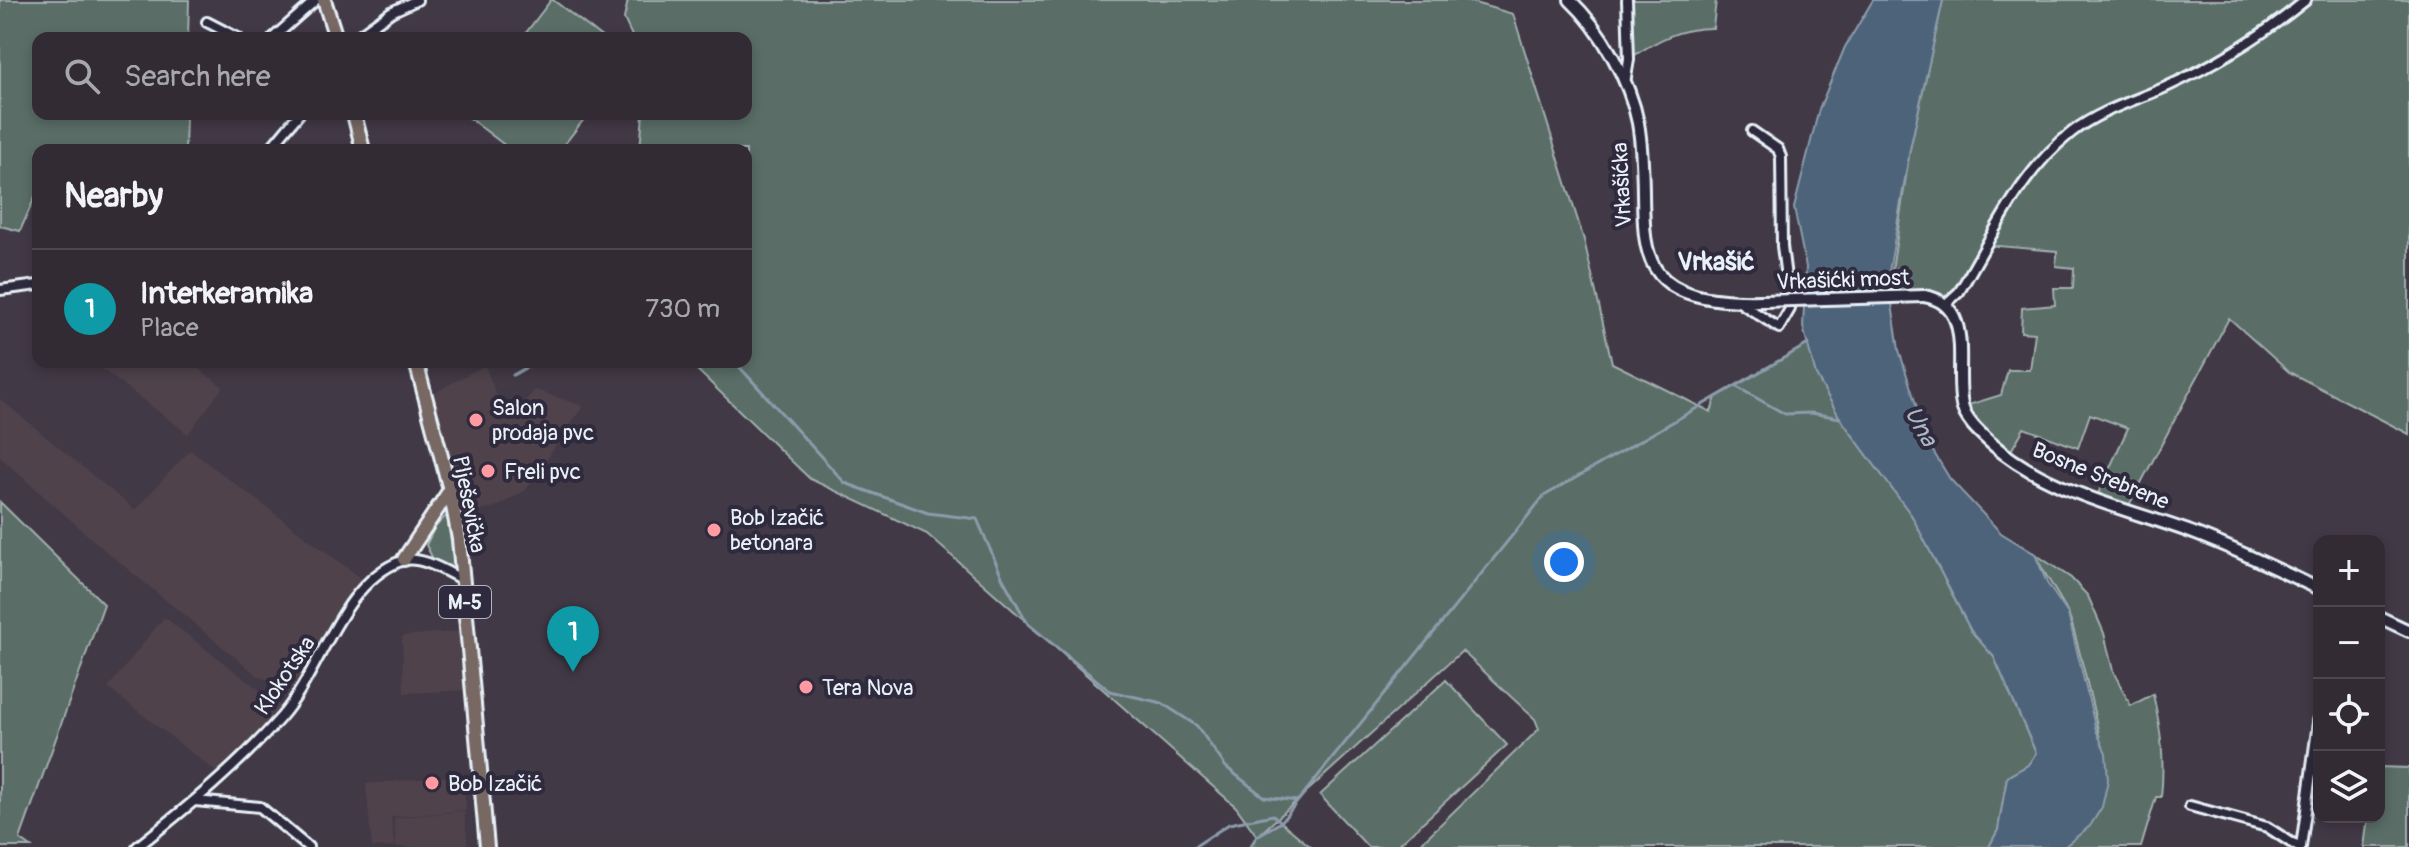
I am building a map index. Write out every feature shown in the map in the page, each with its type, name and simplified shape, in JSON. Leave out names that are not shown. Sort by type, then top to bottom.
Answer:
[{"type":"main road","points":[[324,0],[334,32]]},
{"type":"main road","points":[[356,120],[362,144]]},
{"type":"main road","name":"Plješevička","points":[[418,368],[450,490],[463,580],[487,847]]},
{"type":"main road","points":[[404,559],[450,490]]},
{"type":"street","points":[[280,32],[316,0]]},
{"type":"street","points":[[363,32],[391,12],[417,0]]},
{"type":"street","name":"Vrkašićka","points":[[1570,0],[1587,18],[1625,86],[1637,122],[1641,220],[1652,263],[1663,278],[1681,291],[1739,302],[1762,301]]},
{"type":"street","points":[[1625,86],[1629,59],[1627,0]]},
{"type":"street","points":[[1947,303],[1959,292],[2024,180],[2072,133],[2116,106],[2220,61],[2306,0]]},
{"type":"street","points":[[207,22],[226,32]]},
{"type":"street","points":[[274,144],[294,120]]},
{"type":"street","points":[[1739,302],[1779,328],[1790,309],[1782,246],[1781,157],[1778,149],[1752,131]]},
{"type":"street","points":[[0,290],[32,286]]},
{"type":"street","name":"Vrkašićki most","points":[[1762,301],[1924,296],[1947,303]]},
{"type":"street","name":"Bosne Srebrene","points":[[1947,303],[1959,331],[1962,407],[1975,428],[1993,445],[2015,461],[2065,486],[2198,535],[2313,586]]},
{"type":"street","points":[[404,559],[420,561],[463,580]]},
{"type":"street","name":"Klokotska","points":[[137,847],[195,801],[249,752],[284,713],[366,582],[404,559]]},
{"type":"street","points":[[2385,620],[2408,630]]},
{"type":"street","points":[[2190,806],[2258,823],[2299,847],[2314,751]]},
{"type":"street","points":[[195,801],[260,807],[308,847]]},
{"type":"shaded area","points":[[101,368],[198,368],[223,387],[188,434]]},
{"type":"shaded area","points":[[480,368],[486,368],[506,421],[535,390],[583,406],[526,490],[498,506],[463,516],[434,393]]},
{"type":"shaded area","points":[[0,399],[135,510],[190,450],[366,582],[299,691],[258,676],[101,547],[0,457]]},
{"type":"shaded area","points":[[164,617],[283,708],[227,780],[108,688]]},
{"type":"shaded area","points":[[463,631],[469,690],[404,693],[402,636]]},
{"type":"shaded area","name":"Bob Izačić","points":[[463,775],[466,810],[391,817],[394,847],[372,847],[366,784]]},
{"type":"shaded area","points":[[464,811],[468,847],[396,847],[394,818]]},
{"type":"green space","points":[[0,0],[189,0],[188,32],[32,32],[32,120],[186,120],[185,144],[32,144],[32,204],[20,231],[0,226]]},
{"type":"green space","points":[[553,0],[595,32],[527,32]]},
{"type":"green space","points":[[628,0],[1464,0],[1513,14],[1584,240],[1612,363],[1711,412],[1716,397],[1808,344],[1816,375],[1840,418],[1912,516],[1971,631],[1994,657],[2036,753],[2028,765],[2007,777],[1998,830],[1989,847],[1417,847],[1539,729],[1535,719],[1462,651],[1261,833],[1281,822],[1311,847],[1250,847],[1257,836],[1236,807],[927,534],[810,479],[695,368],[752,368],[752,144],[640,144],[642,120],[752,120],[752,32],[630,32],[624,19]]},
{"type":"green space","points":[[1627,0],[1716,0],[1713,28],[1669,36],[1629,59]]},
{"type":"green space","points":[[1943,0],[2409,0],[2409,434],[2289,372],[2229,318],[2127,509],[2096,498],[2128,428],[2090,414],[2078,448],[2024,428],[2008,456],[1962,407],[2001,395],[2008,370],[2030,370],[2035,333],[2021,332],[2022,308],[2055,305],[2054,288],[2073,288],[2074,268],[2056,266],[2057,251],[1986,245],[1947,303],[1935,298],[1888,298],[1910,149]]},
{"type":"green space","points":[[472,120],[583,120],[565,144],[503,144]]},
{"type":"green space","points":[[0,502],[104,604],[20,839],[31,847],[0,847]]},
{"type":"green space","points":[[447,515],[456,574],[434,561],[426,545],[435,527]]},
{"type":"green space","points":[[2035,554],[2071,578],[2088,596],[2104,633],[2113,671],[2131,706],[2153,694],[2162,745],[2161,797],[2156,797],[2141,847],[2064,847],[2097,811],[2107,782],[2072,624]]},
{"type":"green space","points":[[1446,680],[1507,745],[1396,847],[1368,847],[1320,795]]},
{"type":"green space","points":[[2385,767],[2409,768],[2409,847],[2364,847],[2367,823],[2385,823]]},
{"type":"water","name":"Una","points":[[1873,0],[1943,0],[1910,149],[1888,278],[1899,350],[1928,443],[1950,479],[2001,533],[2035,554],[2047,583],[2068,614],[2096,730],[2106,753],[2108,780],[2102,807],[2090,826],[2064,847],[1989,847],[1998,830],[2007,777],[2028,765],[2036,753],[1994,657],[1971,631],[1912,516],[1840,418],[1816,375],[1803,327],[1806,267],[1794,208],[1819,109],[1845,47]]},
{"type":"waterway","points":[[1250,847],[1257,836],[1281,822],[1544,496],[1808,344]]},
{"type":"waterway","points":[[513,375],[525,368]]},
{"type":"waterway","points":[[740,368],[845,483],[928,513],[977,519],[1003,579],[1028,624],[1110,691],[1162,703],[1197,726],[1226,767],[1264,797],[1298,801]]},
{"type":"waterway","points":[[1735,386],[1785,414],[1811,413],[1840,418]]},
{"type":"waterway","points":[[1194,847],[1229,824],[1273,815],[1280,821]]},
{"type":"place","name":"Salon prodaja pvc","points":[[476,420]]},
{"type":"place","name":"Freli pvc","points":[[488,471]]},
{"type":"place","name":"Bob Izačić betonara","points":[[714,530]]},
{"type":"place","name":"Interkeramika","points":[[573,672]]},
{"type":"place","name":"Tera Nova","points":[[806,687]]},
{"type":"place","name":"Bob Izačić","points":[[432,783]]},
{"type":"district","name":"Vrkašić","points":[[1716,261]]}]
